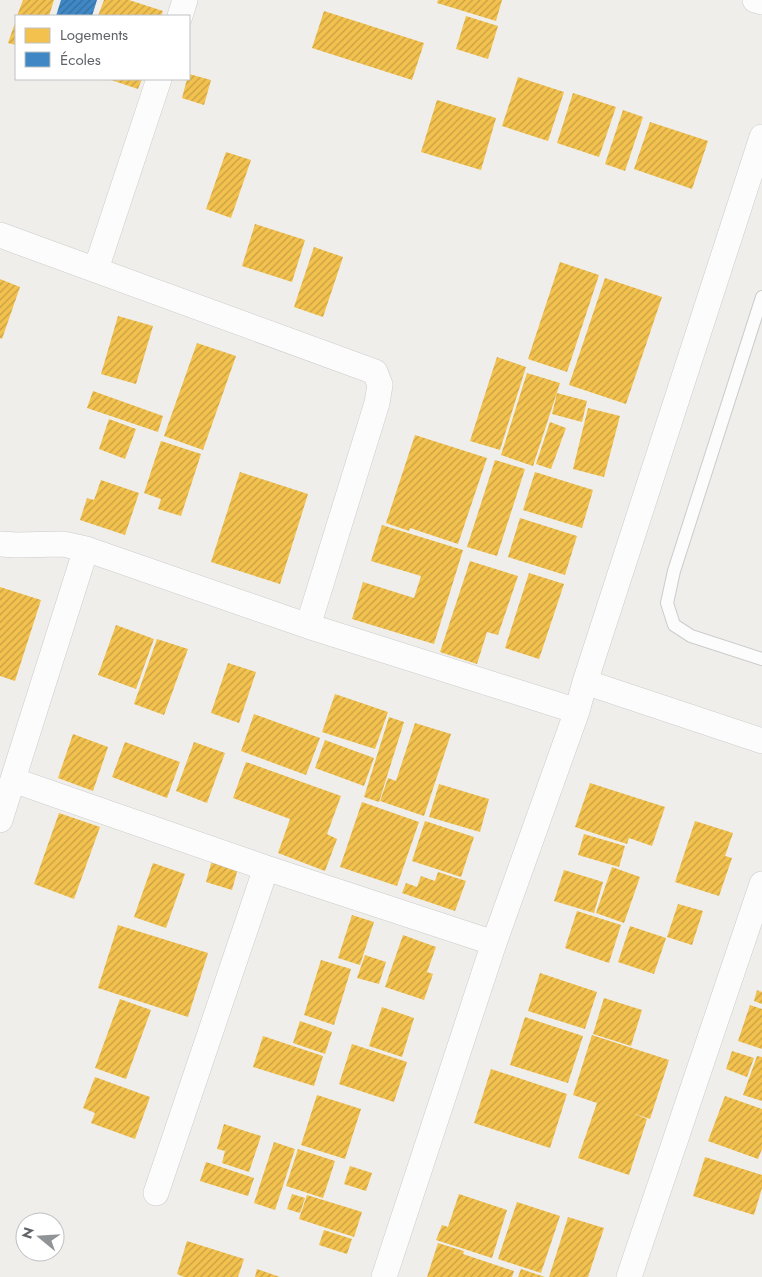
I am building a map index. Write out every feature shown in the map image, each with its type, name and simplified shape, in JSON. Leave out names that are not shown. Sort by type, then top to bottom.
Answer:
[{"type":"street","points":[[180,15],[185,0]]},
{"type":"street","points":[[755,0],[762,2]]},
{"type":"street","points":[[96,269],[159,80]]},
{"type":"street","points":[[384,1277],[494,943],[577,711],[762,137]]},
{"type":"street","points":[[0,235],[376,372],[380,385],[377,403],[308,626]]},
{"type":"street","points":[[0,544],[63,544],[86,550],[308,626],[577,711]]},
{"type":"street","points":[[0,820],[86,550]]},
{"type":"street","points":[[585,682],[762,742]]},
{"type":"street","points":[[13,780],[266,868],[494,943]]},
{"type":"street","points":[[156,1194],[266,868]]},
{"type":"street","points":[[629,1277],[762,884]]},
{"type":"lane","points":[[762,297],[674,571],[667,603],[674,625],[692,636],[762,659]]},
{"type":"building: Logements","points":[[23,0],[54,0],[49,15],[17,15]]},
{"type":"building: Logements","points":[[104,0],[129,0],[163,11],[161,15],[98,15]]},
{"type":"building: Logements","points":[[438,0],[502,0],[496,21],[437,3]]},
{"type":"building: Logements","points":[[324,11],[424,43],[412,80],[312,48]]},
{"type":"building: Logements","points":[[466,16],[498,26],[488,59],[456,49]]},
{"type":"building: Logements","points":[[15,23],[15,45],[8,43]]},
{"type":"building: Logements","points":[[190,74],[211,80],[204,105],[182,98],[187,80],[190,80]]},
{"type":"building: Logements","points":[[518,77],[564,92],[548,141],[502,126]]},
{"type":"building: Logements","points":[[111,80],[142,80],[138,89]]},
{"type":"building: Logements","points":[[573,93],[616,107],[599,157],[557,143]]},
{"type":"building: Logements","points":[[437,100],[496,118],[481,170],[421,152]]},
{"type":"building: Logements","points":[[623,110],[643,117],[625,171],[605,164]]},
{"type":"building: Logements","points":[[650,122],[708,141],[692,189],[634,169]]},
{"type":"building: Logements","points":[[226,152],[251,160],[231,218],[206,209]]},
{"type":"building: Logements","points":[[255,224],[305,240],[292,282],[242,266]]},
{"type":"building: Logements","points":[[314,247],[343,257],[323,317],[294,307]]},
{"type":"building: Logements","points":[[560,262],[599,275],[567,372],[528,359]]},
{"type":"building: Logements","points":[[605,278],[662,297],[626,404],[569,385]]},
{"type":"building: Logements","points":[[0,279],[20,287],[2,339],[0,338]]},
{"type":"building: Logements","points":[[118,316],[153,326],[136,384],[101,374]]},
{"type":"building: Logements","points":[[197,343],[236,356],[203,450],[164,436]]},
{"type":"building: Logements","points":[[497,357],[526,367],[500,450],[470,441]]},
{"type":"building: Logements","points":[[527,373],[560,383],[533,466],[501,455]]},
{"type":"building: Logements","points":[[93,391],[163,416],[158,432],[87,408]]},
{"type":"building: Logements","points":[[557,393],[587,401],[582,422],[552,414]]},
{"type":"building: Logements","points":[[588,408],[620,416],[604,477],[573,469]]},
{"type":"building: Logements","points":[[109,419],[136,429],[125,459],[99,449]]},
{"type":"building: Logements","points":[[550,422],[566,428],[551,469],[536,464]]},
{"type":"building: Logements","points":[[415,435],[487,458],[458,544],[410,528],[409,531],[386,523]]},
{"type":"building: Logements","points":[[161,441],[201,454],[181,516],[158,509],[161,499],[144,493]]},
{"type":"building: Logements","points":[[495,460],[525,469],[497,556],[467,547]]},
{"type":"building: Logements","points":[[240,472],[308,494],[280,584],[211,562]]},
{"type":"building: Logements","points":[[535,472],[593,490],[582,528],[523,510]]},
{"type":"building: Logements","points":[[101,480],[139,493],[125,535],[80,520],[87,498],[94,500]]},
{"type":"building: Logements","points":[[520,518],[577,536],[565,575],[508,557]]},
{"type":"building: Logements","points":[[382,525],[463,550],[434,644],[352,619],[363,582],[414,598],[421,576],[371,561]]},
{"type":"building: Logements","points":[[470,561],[518,576],[498,635],[487,632],[477,664],[440,652]]},
{"type":"building: Logements","points":[[529,573],[564,584],[539,659],[505,648]]},
{"type":"building: Logements","points":[[0,587],[41,600],[15,681],[0,676]]},
{"type":"building: Logements","points":[[116,625],[154,639],[136,689],[98,675]]},
{"type":"building: Logements","points":[[157,639],[188,649],[164,715],[134,704]]},
{"type":"building: Logements","points":[[228,663],[256,672],[239,723],[211,713]]},
{"type":"building: Logements","points":[[335,694],[388,712],[375,749],[322,732]]},
{"type":"building: Logements","points":[[254,714],[320,738],[306,775],[241,751]]},
{"type":"building: Logements","points":[[389,717],[404,722],[379,802],[364,797]]},
{"type":"building: Logements","points":[[415,723],[451,734],[424,816],[380,801],[388,778],[396,781]]},
{"type":"building: Logements","points":[[73,734],[108,747],[93,791],[58,778]]},
{"type":"building: Logements","points":[[325,740],[374,758],[364,786],[315,768]]},
{"type":"building: Logements","points":[[125,742],[180,762],[167,798],[112,777]]},
{"type":"building: Logements","points":[[194,742],[225,753],[207,803],[176,791]]},
{"type":"building: Logements","points":[[246,762],[341,796],[327,834],[337,839],[325,871],[278,853],[290,819],[233,798]]},
{"type":"building: Logements","points":[[590,783],[665,807],[652,846],[629,838],[627,844],[575,827]]},
{"type":"building: Logements","points":[[439,784],[489,799],[480,832],[429,817]]},
{"type":"building: Logements","points":[[362,802],[419,822],[397,886],[340,867]]},
{"type":"building: Logements","points":[[59,813],[100,827],[74,899],[34,884]]},
{"type":"building: Logements","points":[[425,821],[474,837],[461,877],[412,861]]},
{"type":"building: Logements","points":[[695,821],[733,833],[725,856],[732,858],[719,896],[675,882]]},
{"type":"building: Logements","points":[[584,834],[625,846],[619,867],[578,855]]},
{"type":"building: Logements","points":[[212,860],[238,868],[232,890],[206,882]]},
{"type":"building: Logements","points":[[153,863],[185,874],[166,928],[134,917]]},
{"type":"building: Logements","points":[[612,867],[640,877],[624,923],[596,913]]},
{"type":"building: Logements","points":[[564,870],[603,882],[594,913],[554,901]]},
{"type":"building: Logements","points":[[438,872],[466,881],[455,911],[402,893],[406,883],[417,887],[421,876],[435,881]]},
{"type":"building: Logements","points":[[678,904],[703,911],[692,945],[667,937]]},
{"type":"building: Logements","points":[[577,911],[621,925],[609,963],[565,948]]},
{"type":"building: Logements","points":[[352,915],[374,922],[360,965],[338,958]]},
{"type":"building: Logements","points":[[118,925],[208,953],[188,1017],[98,988]]},
{"type":"building: Logements","points":[[630,926],[666,938],[654,974],[618,962]]},
{"type":"building: Logements","points":[[403,935],[436,947],[427,972],[433,974],[424,1000],[385,987]]},
{"type":"building: Logements","points":[[365,955],[386,962],[379,984],[357,978]]},
{"type":"building: Logements","points":[[321,960],[351,969],[334,1025],[304,1015]]},
{"type":"building: Logements","points":[[540,973],[597,992],[585,1029],[528,1011]]},
{"type":"building: Logements","points":[[757,990],[762,992],[762,1004],[754,1001]]},
{"type":"building: Logements","points":[[604,998],[642,1010],[631,1046],[593,1034]]},
{"type":"building: Logements","points":[[120,999],[151,1010],[126,1079],[95,1068]]},
{"type":"building: Logements","points":[[750,1005],[762,1009],[762,1049],[738,1041]]},
{"type":"building: Logements","points":[[382,1007],[414,1018],[402,1057],[369,1046]]},
{"type":"building: Logements","points":[[525,1017],[583,1036],[568,1083],[510,1065]]},
{"type":"building: Logements","points":[[300,1021],[332,1032],[325,1054],[293,1043]]},
{"type":"building: Logements","points":[[592,1035],[669,1060],[650,1119],[632,1113],[647,1119],[629,1175],[578,1158],[597,1103],[573,1095]]},
{"type":"building: Logements","points":[[263,1036],[323,1056],[314,1086],[253,1067]]},
{"type":"building: Logements","points":[[352,1044],[407,1062],[394,1102],[339,1084]]},
{"type":"building: Logements","points":[[732,1051],[754,1058],[747,1077],[726,1069]]},
{"type":"building: Logements","points":[[757,1056],[762,1057],[762,1101],[743,1095]]},
{"type":"building: Logements","points":[[491,1069],[567,1094],[550,1148],[474,1123]]},
{"type":"building: Logements","points":[[95,1077],[150,1097],[135,1139],[91,1123],[95,1113],[83,1108]]},
{"type":"building: Logements","points":[[317,1095],[361,1109],[345,1159],[301,1145]]},
{"type":"building: Logements","points":[[725,1096],[762,1109],[762,1149],[758,1159],[708,1141]]},
{"type":"building: Logements","points":[[224,1124],[261,1136],[249,1172],[222,1163],[225,1151],[217,1149]]},
{"type":"building: Logements","points":[[274,1142],[295,1149],[275,1210],[254,1203]]},
{"type":"building: Logements","points":[[298,1149],[335,1161],[323,1198],[286,1186]]},
{"type":"building: Logements","points":[[705,1157],[762,1175],[762,1188],[754,1215],[693,1196]]},
{"type":"building: Logements","points":[[206,1162],[254,1178],[248,1196],[200,1181]]},
{"type":"building: Logements","points":[[350,1166],[372,1173],[366,1191],[344,1184]]},
{"type":"building: Logements","points":[[292,1194],[305,1198],[300,1213],[287,1209]]},
{"type":"building: Logements","points":[[459,1194],[507,1210],[492,1258],[436,1240],[442,1225],[448,1227]]},
{"type":"building: Logements","points":[[307,1195],[362,1212],[354,1237],[299,1219]]},
{"type":"building: Logements","points":[[517,1202],[560,1216],[541,1273],[498,1259]]},
{"type":"building: Logements","points":[[568,1217],[604,1228],[588,1277],[549,1277]]},
{"type":"building: Logements","points":[[324,1230],[352,1239],[347,1254],[319,1245]]},
{"type":"building: Logements","points":[[187,1241],[244,1259],[238,1277],[184,1277],[177,1274]]},
{"type":"building: Logements","points":[[438,1243],[464,1251],[463,1254],[514,1271],[512,1277],[427,1277]]},
{"type":"building: Logements","points":[[257,1269],[280,1277],[255,1277]]},
{"type":"building: Logements","points":[[521,1269],[545,1277],[518,1277]]},
{"type":"building: Écoles","points":[[61,0],[97,0],[92,15],[56,15]]}]
